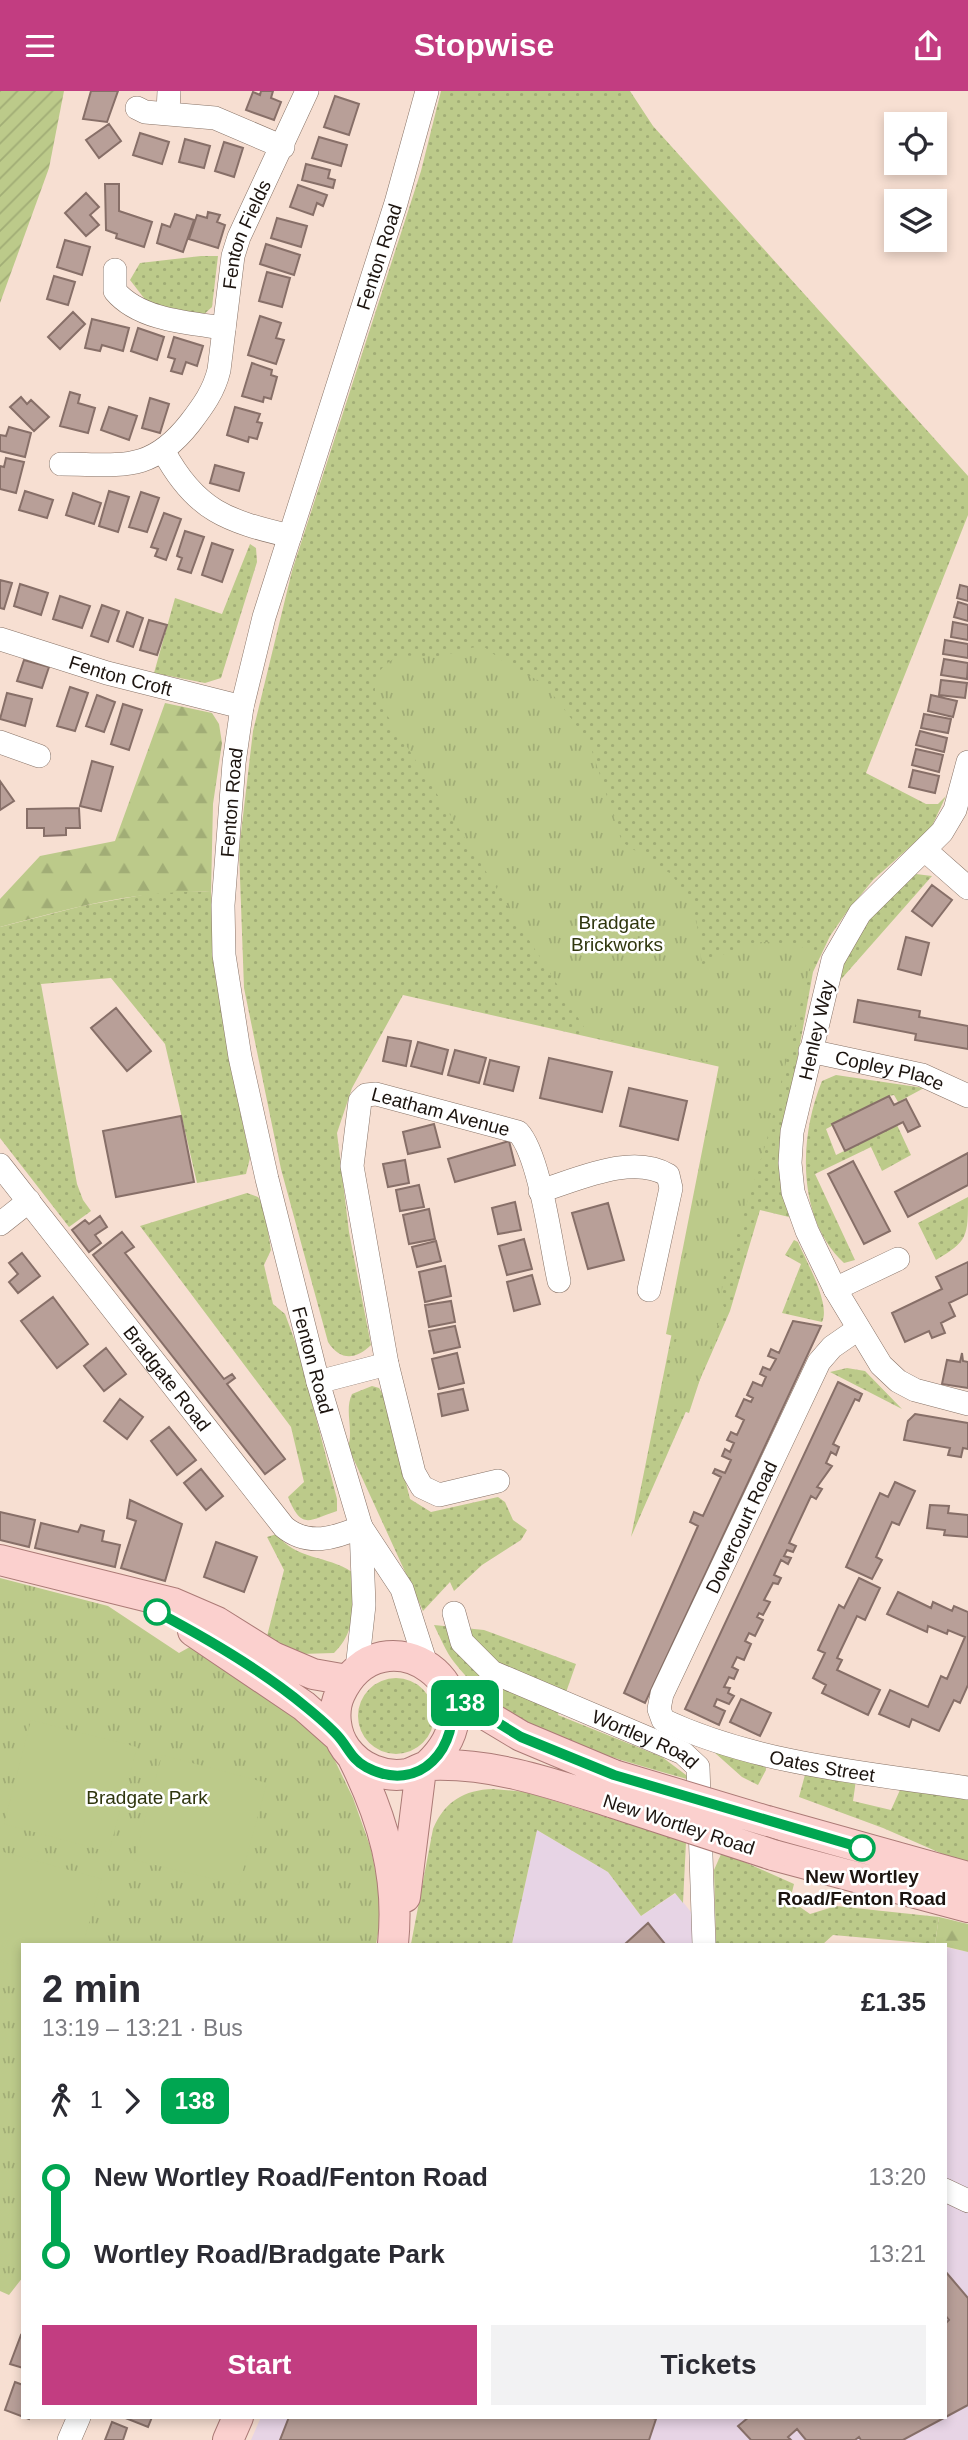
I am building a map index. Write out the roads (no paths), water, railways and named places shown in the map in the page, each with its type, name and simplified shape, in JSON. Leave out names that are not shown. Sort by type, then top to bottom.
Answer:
[{"type":"main road","points":[[0,1560],[173,1603],[216,1622],[273,1657],[313,1674],[352,1674]]},
{"type":"main road","points":[[116,1589],[199,1634],[257,1673],[304,1706],[346,1748],[378,1772],[407,1774],[425,1767],[443,1751],[452,1733],[455,1714],[451,1694],[441,1677],[426,1664],[409,1657],[391,1655],[373,1660],[352,1674],[338,1698],[335,1718],[346,1748],[371,1794],[386,1837],[396,1912],[393,1943]]},
{"type":"main road","name":"New Wortley Road","points":[[451,1694],[614,1789],[772,1855],[968,1907]]},
{"type":"main road","points":[[396,1912],[406,1895],[425,1767]]},
{"type":"main road","name":"New Wortley Road","points":[[425,1767],[501,1770],[614,1789],[767,1821],[968,1877]]},
{"type":"main road","points":[[228,2440],[237,2419]]},
{"type":"street","name":"Fenton Fields","points":[[164,452],[178,438],[215,387],[239,237],[284,147],[307,91]]},
{"type":"street","name":"Fenton Road","points":[[352,1674],[364,1605],[361,1527],[318,1382],[243,1071],[224,955],[226,853],[242,707],[264,617],[396,203],[427,91]]},
{"type":"street","points":[[137,109],[169,102],[284,147]]},
{"type":"street","points":[[115,270],[115,291],[122,300],[176,321],[224,328]]},
{"type":"street","points":[[61,464],[122,464],[149,460],[164,452],[190,492],[207,508],[231,521],[290,536]]},
{"type":"street","name":"Fenton Croft","points":[[0,639],[107,673],[242,707]]},
{"type":"street","points":[[0,742],[39,756]]},
{"type":"street","name":"Henley Way","points":[[968,762],[955,810],[926,851],[882,889],[844,937],[832,960],[792,1132],[791,1174],[793,1192],[807,1231],[835,1289],[881,1365],[898,1381],[938,1398],[968,1404]]},
{"type":"street","points":[[926,851],[968,888]]},
{"type":"street","name":"Copley Place","points":[[810,1051],[922,1075],[968,1096]]},
{"type":"street","name":"Leatham Avenue","points":[[387,1364],[352,1166],[360,1101],[366,1094],[376,1094],[518,1132],[526,1140],[559,1281]]},
{"type":"street","name":"Bradgate Road","points":[[0,1165],[284,1527],[295,1536],[320,1539],[361,1527]]},
{"type":"street","points":[[540,1191],[626,1167],[657,1168],[668,1175],[671,1188],[649,1290]]},
{"type":"street","points":[[0,1224],[29,1201]]},
{"type":"street","points":[[835,1289],[898,1259]]},
{"type":"street","name":"Dovercourt Road","points":[[683,1729],[663,1720],[659,1709],[662,1695],[819,1362],[832,1347],[858,1329]]},
{"type":"street","points":[[318,1382],[387,1364],[414,1473],[422,1487],[439,1495],[498,1481]]},
{"type":"street","name":"Fenton Road","points":[[361,1527],[402,1590],[426,1664]]},
{"type":"street","name":"Wortley Road","points":[[454,1613],[462,1642],[492,1672],[532,1692],[683,1753],[698,1767],[704,1943]]},
{"type":"street","name":"Oates Street","points":[[683,1729],[763,1753],[853,1771],[968,1788]]},
{"type":"street","points":[[947,2191],[968,2201]]},
{"type":"street","points":[[69,2440],[78,2419]]},
{"type":"place","name":"New Wortley Road/Fenton Road","points":[[862,1848]]},
{"type":"park label","name":"Bradgate Brickworks","points":[[617,933]]},
{"type":"park label","name":"Bradgate Park","points":[[147,1797]]}]
